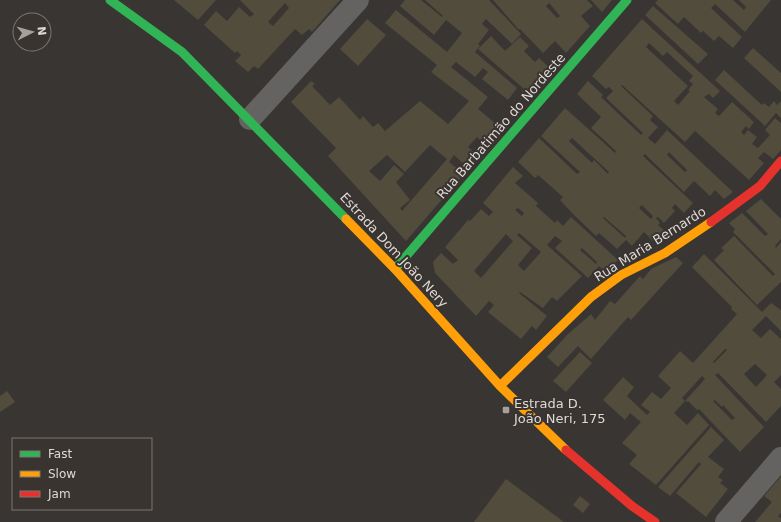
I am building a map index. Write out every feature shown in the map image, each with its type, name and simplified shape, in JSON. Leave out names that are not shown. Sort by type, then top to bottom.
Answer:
[{"type":"main road","name":"Estrada Dom João Nery","points":[[110,0],[182,52],[250,119],[395,268],[500,386],[574,458],[632,506],[655,522]]},
{"type":"main road","name":"Rua Barbatimão do Nordeste","points":[[395,268],[627,0]]},
{"type":"main road","name":"Rua Maria Bernardo","points":[[500,386],[591,297],[621,275],[665,253],[705,227],[760,186],[781,161]]},
{"type":"street","points":[[250,119],[358,0]]},
{"type":"street","points":[[726,522],[781,458]]},
{"type":"building","points":[[174,0],[216,0],[198,20]]},
{"type":"building","points":[[240,0],[340,0],[312,32],[309,29],[302,35],[295,29],[258,69],[254,66],[248,72],[235,61],[241,55],[237,51],[235,53],[204,25],[216,11],[227,21],[239,7],[250,17],[254,14]],"holes":[[[285,3],[289,8],[273,26],[268,22]]]},
{"type":"building","points":[[405,0],[421,0],[442,17],[443,16],[425,0],[489,0],[521,34],[512,44],[486,19],[482,24],[489,30],[478,44],[480,46],[475,52],[517,88],[508,100],[482,79],[488,72],[483,68],[475,77],[456,62],[451,67],[488,97],[478,109],[502,129],[487,147],[477,137],[468,147],[479,157],[469,169],[454,155],[449,162],[464,174],[406,241],[328,156],[336,148],[291,102],[311,81],[315,84],[312,86],[330,105],[339,97],[360,120],[363,116],[373,127],[378,123],[385,131],[420,101],[448,124],[469,101],[431,72],[437,65],[385,23],[396,10],[447,52],[462,33],[446,20],[434,35],[400,6]],"holes":[[[430,145],[447,159],[402,211],[400,208],[410,200],[396,182],[404,174],[394,165],[380,181],[369,171],[387,155],[405,172]]]},
{"type":"building","points":[[493,0],[587,0],[593,6],[581,16],[590,26],[566,53],[555,41],[543,53],[520,29],[519,30]],"holes":[[[549,3],[560,16],[557,18],[546,6]]]},
{"type":"building","points":[[591,0],[612,0],[602,12]]},
{"type":"building","points":[[658,0],[733,0],[744,10],[746,7],[739,0],[771,0],[745,32],[715,4],[711,8],[742,37],[733,48],[719,36],[714,41],[703,31],[701,33],[684,17],[678,24],[655,3]]},
{"type":"building","points":[[653,6],[708,54],[698,64],[645,15]]},
{"type":"building","points":[[367,19],[386,35],[358,66],[340,49]]},
{"type":"building","points":[[642,19],[720,91],[713,98],[709,94],[704,97],[718,109],[715,113],[719,116],[732,102],[754,122],[749,129],[746,126],[741,132],[744,135],[748,130],[757,137],[752,144],[758,148],[770,135],[765,130],[775,118],[781,123],[781,150],[773,159],[764,152],[758,158],[764,163],[749,180],[695,131],[685,142],[622,85],[621,86],[653,116],[650,120],[658,127],[648,138],[655,144],[667,130],[733,192],[724,199],[715,190],[710,196],[694,181],[684,192],[645,154],[643,156],[693,203],[684,213],[675,204],[672,208],[675,211],[664,223],[658,217],[656,218],[660,223],[658,225],[664,230],[653,241],[644,232],[632,246],[626,240],[617,249],[599,233],[596,236],[560,200],[563,197],[538,175],[535,178],[518,162],[539,138],[577,174],[580,172],[541,136],[565,108],[615,153],[616,151],[591,128],[601,117],[577,94],[588,81],[603,95],[601,97],[641,135],[643,133],[606,98],[613,91],[609,87],[606,89],[592,76]],"holes":[[[649,43],[663,56],[667,52],[693,76],[689,81],[693,84],[688,90],[690,91],[678,105],[674,101],[688,86],[646,47]],[[572,138],[609,172],[608,174],[594,160],[592,163],[569,141]],[[669,152],[687,170],[685,172],[667,155]],[[642,205],[653,216],[651,219],[639,208]],[[604,217],[626,236],[625,238],[603,218]]]},
{"type":"building","points":[[491,36],[505,51],[520,37],[529,46],[524,51],[535,62],[539,58],[552,70],[546,78],[542,75],[533,83],[537,88],[529,97],[522,91],[524,89],[478,49]]},
{"type":"building","points":[[753,48],[781,73],[781,92],[744,58]]},
{"type":"building","points":[[724,70],[762,105],[764,103],[769,107],[774,101],[777,105],[781,101],[781,118],[776,113],[765,126],[715,80]]},
{"type":"building","points":[[513,167],[523,176],[515,183],[538,203],[536,206],[555,223],[557,220],[563,226],[571,217],[618,260],[605,272],[599,266],[588,278],[555,248],[562,241],[555,236],[547,245],[582,276],[557,301],[552,297],[543,308],[520,292],[519,293],[547,316],[536,330],[532,326],[521,339],[488,312],[494,305],[489,301],[476,316],[435,273],[433,262],[441,253],[453,264],[458,260],[445,247],[468,220],[470,221],[481,209],[489,216],[493,212],[483,203]],"holes":[[[518,208],[524,213],[522,216],[515,210]],[[519,233],[541,252],[524,271],[518,265],[532,248],[517,235]],[[506,234],[513,241],[481,278],[474,271]],[[582,248],[597,262],[596,264],[580,250]]]},
{"type":"building","points":[[761,199],[781,219],[781,239],[775,246],[776,248],[781,242],[781,282],[757,305],[714,260],[724,250],[721,248],[734,236],[773,276],[775,274],[733,232],[735,229],[729,223],[742,213],[765,236],[768,234],[746,211]]},
{"type":"building","points":[[704,254],[762,312],[771,303],[781,310],[781,331],[766,316],[752,330],[761,338],[770,329],[781,339],[781,375],[774,382],[781,389],[781,406],[766,422],[718,373],[715,375],[764,427],[740,452],[699,409],[697,410],[688,401],[685,401],[674,413],[687,425],[698,413],[709,425],[656,485],[629,464],[637,455],[622,443],[641,422],[630,413],[625,420],[603,400],[623,377],[634,387],[627,396],[647,415],[650,412],[641,405],[652,392],[661,399],[671,388],[658,376],[680,351],[693,363],[737,314],[731,309],[732,307],[692,267]],"holes":[[[725,349],[727,350],[714,363],[713,362]],[[755,364],[767,375],[756,387],[744,374]],[[702,376],[705,379],[685,401],[682,398]],[[715,400],[722,407],[723,405],[735,418],[732,420],[713,401]]]},
{"type":"building","points":[[676,257],[683,263],[631,320],[628,317],[591,359],[578,346],[558,367],[547,357],[567,335],[591,314],[595,320],[610,301],[615,304],[640,276],[643,279],[651,269]]},
{"type":"building","points":[[580,352],[592,363],[566,392],[553,381]]},
{"type":"building","points":[[7,391],[15,402],[0,412],[0,396]]},
{"type":"building","points":[[711,427],[724,440],[708,457],[724,469],[718,477],[723,480],[720,483],[728,489],[706,517],[676,493],[701,464],[699,462],[670,496],[658,487]]},
{"type":"building","points":[[781,476],[781,513],[778,516],[781,518],[781,522],[755,522],[772,502],[764,496]]},
{"type":"building","points":[[506,479],[564,522],[474,522]]},
{"type":"building","points":[[580,496],[590,504],[583,513],[573,505]]},
{"type":"traffic: fast","points":[[110,0],[182,52],[346,219]]},
{"type":"traffic: fast","points":[[395,269],[627,0]]},
{"type":"traffic: slow","points":[[346,219],[395,269],[500,386],[566,450]]},
{"type":"traffic: slow","points":[[500,386],[591,297],[621,275],[665,253],[711,222]]},
{"type":"traffic: jam","points":[[711,222],[760,186],[781,161]]},
{"type":"traffic: jam","points":[[566,450],[632,506],[655,522]]},
{"type":"place","name":"Estrada D. João Neri, 175","points":[[506,410]]}]
